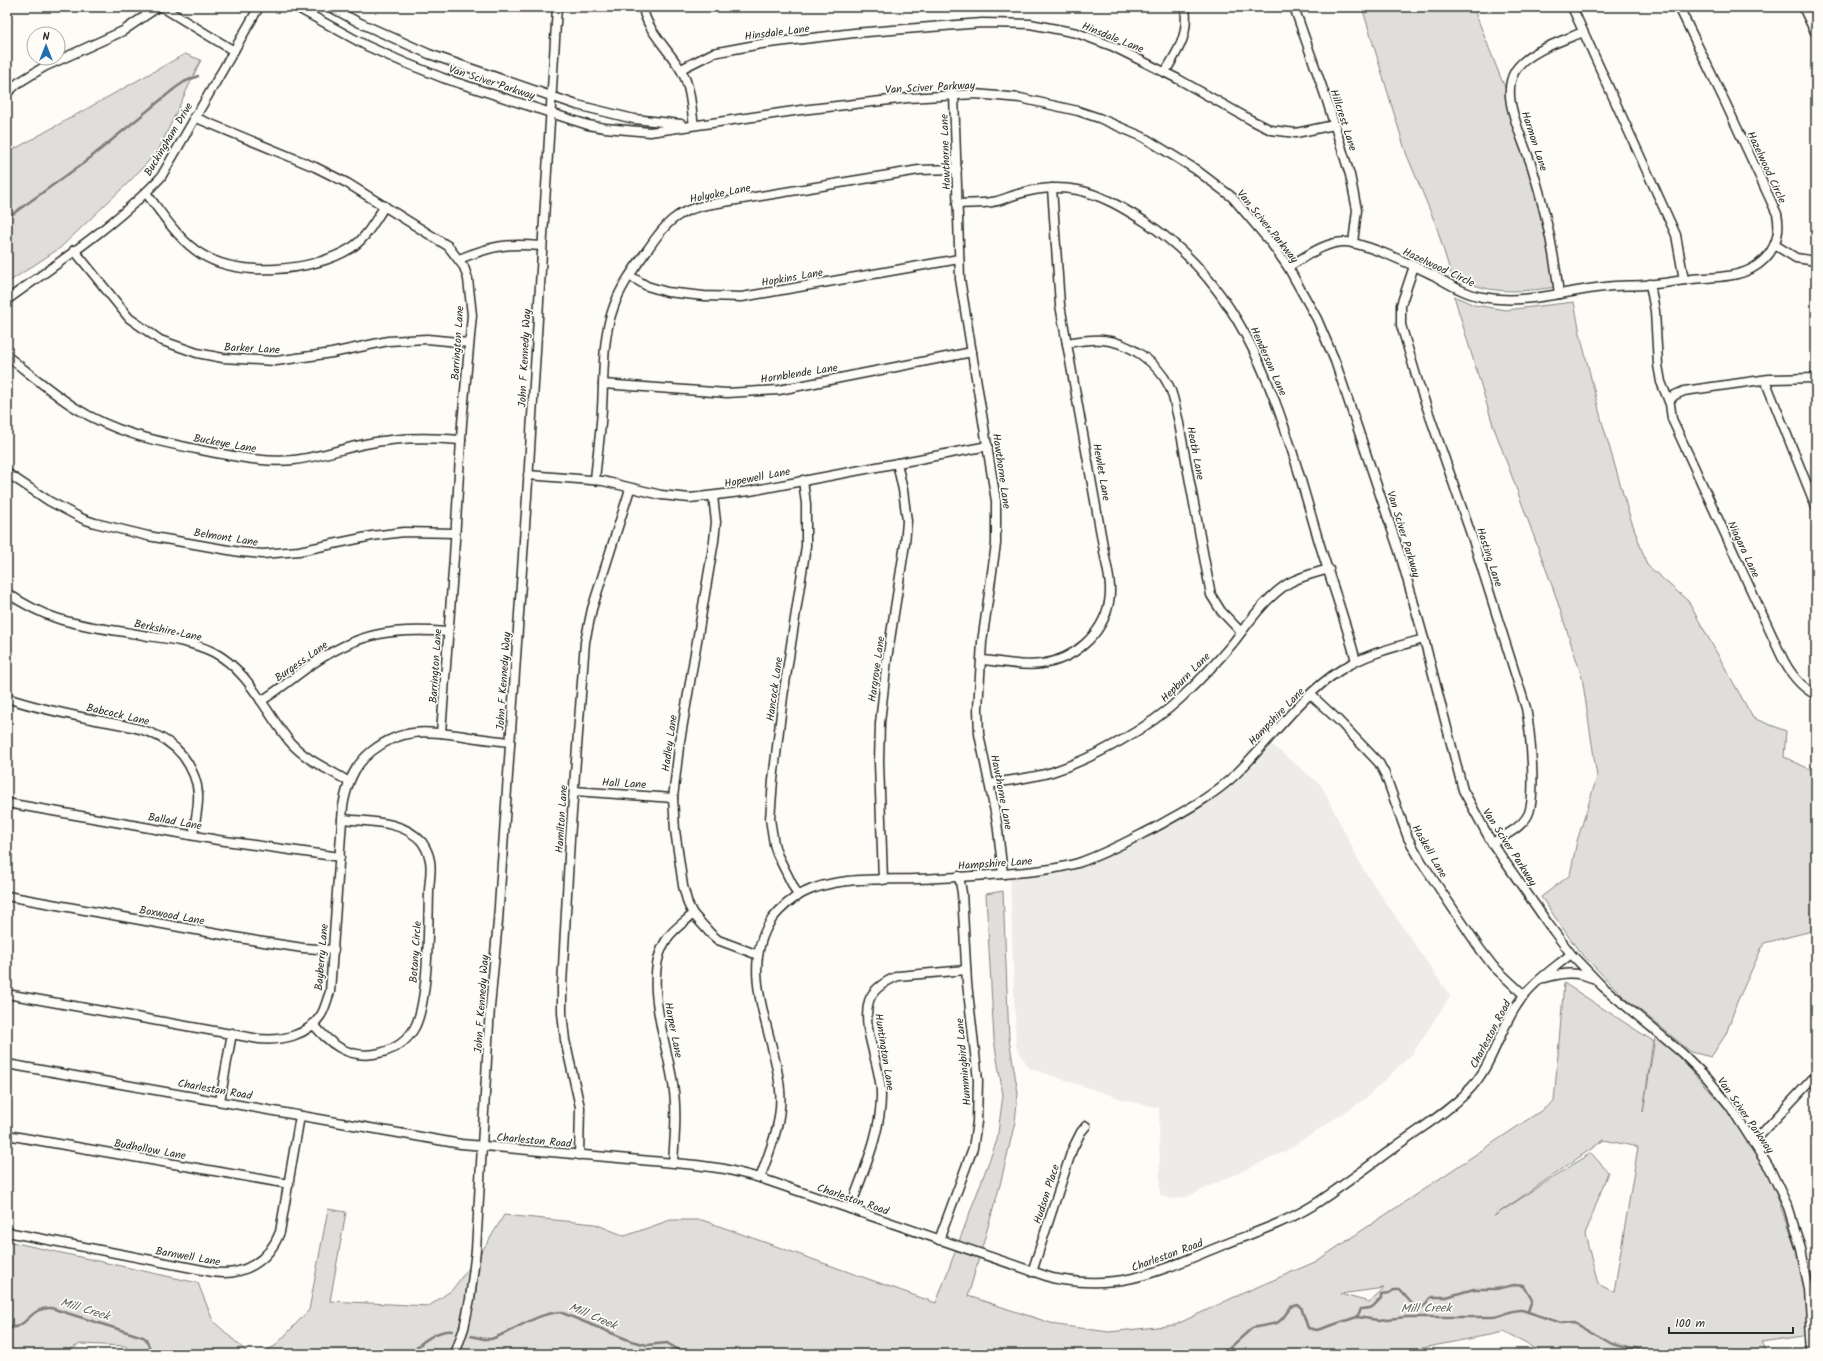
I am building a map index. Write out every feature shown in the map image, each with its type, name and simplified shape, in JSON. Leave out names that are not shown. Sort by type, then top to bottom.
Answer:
[{"type":"street","points":[[7,92],[44,67],[123,31],[158,7]]},
{"type":"street","points":[[162,7],[234,51]]},
{"type":"street","name":"Buckingham Drive","points":[[7,300],[74,250],[146,193],[161,177],[194,117],[259,7]]},
{"type":"street","name":"Van Sciver Parkway","points":[[296,7],[368,46],[403,62],[444,78],[588,125],[650,132],[839,105],[954,94],[1007,97],[1057,106],[1099,118],[1143,137],[1189,165],[1218,185],[1232,197],[1271,242],[1288,267],[1313,313],[1335,360],[1384,505],[1424,638],[1463,790],[1492,843],[1571,954],[1594,979],[1682,1053],[1701,1071],[1718,1091],[1770,1169],[1780,1187],[1801,1250],[1809,1290],[1814,1354]]},
{"type":"street","name":"Van Sciver Parkway","points":[[330,7],[358,22],[429,54],[551,96],[615,115],[652,122],[694,126]]},
{"type":"street","name":"John F Kennedy Way","points":[[455,1354],[466,1318],[472,1288],[476,1250],[490,1007],[498,921],[528,475],[557,7]]},
{"type":"street","points":[[643,7],[647,22],[681,69],[687,81],[694,126]]},
{"type":"street","points":[[1165,72],[1185,38],[1187,27],[1185,7]]},
{"type":"street","name":"Hillcrest Lane","points":[[1294,7],[1327,101],[1350,175],[1356,199],[1357,218],[1353,243]]},
{"type":"street","points":[[1572,7],[1582,32],[1676,234],[1684,280]]},
{"type":"street","name":"Hazelwood Circle","points":[[1288,267],[1329,245],[1345,242],[1353,243],[1414,266],[1476,296],[1511,299],[1559,294],[1595,288],[1729,276],[1750,270],[1767,258],[1775,245],[1780,225],[1777,214],[1679,7]]},
{"type":"street","points":[[1803,7],[1816,34]]},
{"type":"street","name":"Hinsdale Lane","points":[[681,69],[713,53],[752,45],[854,34],[1006,23],[1030,24],[1077,33],[1117,48],[1165,72],[1271,130],[1296,134],[1334,126]]},
{"type":"street","name":"Harmon Lane","points":[[1559,294],[1547,218],[1514,115],[1510,92],[1511,81],[1515,71],[1522,64],[1546,48],[1582,32]]},
{"type":"street","name":"Hawthorne Lane","points":[[954,94],[959,259],[962,292],[995,487],[996,529],[981,660],[978,722],[998,827],[1003,874]]},
{"type":"street","name":"Barrington Lane","points":[[194,117],[326,172],[385,206],[448,246],[459,259],[468,279],[472,315],[461,440],[441,733]]},
{"type":"street","name":"Holyoke Lane","points":[[595,480],[609,321],[618,297],[630,276],[666,224],[674,217],[694,207],[919,170],[957,169]]},
{"type":"street","name":"Henderson Lane","points":[[957,204],[992,202],[1027,191],[1052,188],[1077,190],[1089,193],[1125,209],[1170,241],[1208,278],[1228,304],[1251,343],[1267,380],[1281,418],[1329,569],[1356,661]]},
{"type":"street","name":"Hewlet Lane","points":[[981,660],[1030,665],[1051,662],[1061,658],[1080,648],[1089,641],[1102,623],[1108,607],[1110,592],[1109,580],[1060,305],[1052,188]]},
{"type":"street","points":[[146,193],[181,236],[200,253],[222,263],[252,269],[293,267],[333,257],[351,248],[359,241],[385,206]]},
{"type":"street","points":[[1775,245],[1796,258],[1816,261]]},
{"type":"street","points":[[459,259],[496,246],[542,246]]},
{"type":"street","name":"Barker Lane","points":[[74,250],[129,318],[160,340],[196,353],[230,359],[276,362],[388,341],[427,339],[469,343]]},
{"type":"street","name":"Hopkins Lane","points":[[630,276],[647,286],[667,292],[704,296],[742,297],[959,259]]},
{"type":"street","name":"Hasting Lane","points":[[1414,266],[1401,305],[1401,325],[1418,382],[1499,621],[1526,708],[1528,722],[1532,777],[1528,814],[1522,823],[1492,843]]},
{"type":"street","name":"Niagara Lane","points":[[1650,284],[1655,311],[1658,365],[1669,401],[1672,419],[1780,655],[1792,676],[1809,691],[1816,695]]},
{"type":"street","name":"Heath Lane","points":[[1067,343],[1103,340],[1113,342],[1133,350],[1142,356],[1164,378],[1173,396],[1178,418],[1211,595],[1221,611],[1241,632]]},
{"type":"street","name":"Hornblende Lane","points":[[603,384],[727,393],[779,390],[972,352]]},
{"type":"street","name":"Buckeye Lane","points":[[7,356],[74,407],[113,427],[154,441],[225,455],[253,460],[280,461],[308,458],[391,439],[416,437],[461,440]]},
{"type":"street","points":[[1669,401],[1671,397],[1678,393],[1765,380],[1816,378]]},
{"type":"street","points":[[1765,380],[1816,507]]},
{"type":"street","name":"Hopewell Lane","points":[[528,475],[595,480],[676,498],[690,498],[714,496],[988,446]]},
{"type":"street","name":"Hargrove Lane","points":[[883,880],[879,762],[880,723],[887,659],[905,544],[906,520],[897,463]]},
{"type":"street","name":"Belmont Lane","points":[[7,473],[49,501],[83,519],[148,536],[240,552],[263,554],[299,551],[372,536],[404,532],[434,531],[455,533]]},
{"type":"street","name":"Hancock Lane","points":[[798,896],[778,854],[771,832],[770,819],[771,793],[782,704],[806,546],[806,504],[803,480]]},
{"type":"street","name":"Hamilton Lane","points":[[579,1155],[580,1107],[565,1040],[562,1000],[564,928],[581,680],[586,632],[599,585],[630,489]]},
{"type":"street","name":"Hadley Lane","points":[[714,496],[716,522],[714,546],[682,728],[673,798],[673,817],[680,875],[688,904],[693,914],[706,930],[718,940],[758,955]]},
{"type":"street","name":"Hepburn Lane","points":[[990,784],[1051,772],[1093,754],[1161,715],[1182,698],[1217,661],[1280,589],[1307,575],[1329,569]]},
{"type":"street","name":"Berkshire Lane","points":[[7,593],[35,609],[56,618],[85,625],[174,640],[201,647],[225,659],[244,678],[299,752],[308,759],[349,782]]},
{"type":"street","name":"Burgess Lane","points":[[261,701],[320,659],[362,638],[395,630],[448,632]]},
{"type":"street","name":"Hampshire Lane","points":[[760,1178],[778,1122],[780,1097],[776,1064],[758,987],[758,955],[762,938],[774,917],[782,907],[798,896],[814,889],[838,883],[1034,872],[1063,867],[1084,861],[1120,846],[1188,809],[1213,793],[1236,774],[1277,729],[1329,678],[1356,661],[1375,653],[1424,638]]},
{"type":"street","name":"Haskell Lane","points":[[1311,695],[1338,720],[1379,763],[1385,774],[1408,838],[1421,861],[1493,966],[1524,995]]},
{"type":"street","name":"Babcock Lane","points":[[7,698],[55,712],[136,727],[159,736],[169,742],[186,760],[196,781],[198,802],[192,835]]},
{"type":"street","name":"Bayberry Lane","points":[[7,994],[259,1039],[276,1040],[293,1036],[313,1024],[321,1015],[330,992],[342,820],[345,794],[353,773],[367,755],[386,741],[408,733],[441,733],[510,742]]},
{"type":"street","name":"Hall Lane","points":[[574,790],[673,798]]},
{"type":"street","name":"Ballad Lane","points":[[7,803],[280,850],[340,857]]},
{"type":"street","name":"Botany Circle","points":[[313,1024],[325,1037],[340,1048],[359,1054],[381,1053],[401,1043],[409,1036],[419,1016],[423,994],[428,936],[430,875],[428,852],[423,843],[416,836],[397,826],[342,820]]},
{"type":"street","name":"Hummingbird Lane","points":[[939,1240],[972,1148],[977,1122],[978,1080],[972,1038],[966,970],[962,893],[959,876]]},
{"type":"street","name":"Boxwood Lane","points":[[7,896],[257,942],[303,948],[334,950]]},
{"type":"street","name":"Harper Lane","points":[[673,1162],[676,1106],[672,1077],[659,1015],[656,972],[662,947],[667,938],[693,914]]},
{"type":"street","name":"Charleston Road","points":[[7,1064],[482,1147],[673,1162],[725,1169],[760,1178],[1032,1272],[1068,1281],[1099,1283],[1130,1280],[1207,1253],[1267,1228],[1311,1206],[1442,1112],[1468,1091],[1487,1066],[1505,1026],[1524,995],[1571,954]]},
{"type":"street","name":"Huntington Lane","points":[[850,1209],[872,1149],[881,1103],[880,1079],[867,1012],[872,993],[889,980],[898,976],[966,970]]},
{"type":"street","points":[[1543,978],[1562,974],[1580,973],[1594,979]]},
{"type":"street","points":[[220,1101],[232,1033]]},
{"type":"street","points":[[1753,1144],[1816,1075]]},
{"type":"street","name":"Barnwell Lane","points":[[7,1232],[213,1272],[228,1274],[236,1272],[258,1262],[274,1245],[280,1232],[300,1116]]},
{"type":"street","name":"Hudson Place","points":[[1032,1272],[1072,1150],[1081,1132],[1086,1126]]},
{"type":"street","name":"Budhollow Lane","points":[[7,1135],[289,1184]]},
{"type":"shaded area","points":[[1362,7],[1473,7],[1512,103],[1544,207],[1556,287],[1515,291],[1494,290],[1474,285],[1451,274],[1436,225],[1406,153]]},
{"type":"shaded area","points":[[185,54],[201,60],[158,151],[129,182],[60,248],[7,283],[7,154]]},
{"type":"shaded area","points":[[1454,296],[1474,305],[1506,310],[1574,302],[1581,338],[1601,418],[1628,511],[1647,565],[1688,601],[1753,718],[1786,731],[1784,757],[1816,772],[1816,930],[1764,943],[1737,1002],[1726,1034],[1711,1057],[1691,1052],[1623,996],[1578,950],[1541,897],[1570,875],[1577,841],[1597,777],[1582,677],[1554,591],[1493,425]]},
{"type":"shaded area","points":[[1267,741],[1321,785],[1363,869],[1450,996],[1412,1054],[1365,1099],[1284,1152],[1186,1197],[1171,1199],[1160,1195],[1159,1108],[1125,1100],[1029,1068],[1016,1047],[1010,873],[1077,863],[1201,801]]},
{"type":"shaded area","points":[[1003,891],[1009,1039],[1018,1093],[1015,1122],[1000,1185],[968,1296],[1057,1325],[1109,1332],[1175,1325],[1315,1262],[1554,1102],[1564,983],[1653,1041],[1643,1112],[1656,1032],[1759,1145],[1809,1287],[1813,1335],[1762,1342],[1767,1354],[1545,1354],[1504,1332],[1392,1354],[259,1354],[275,1346],[309,1310],[328,1209],[346,1212],[330,1301],[429,1306],[452,1290],[486,1245],[504,1215],[595,1224],[625,1236],[670,1220],[702,1220],[936,1303],[997,1140],[1003,1095],[994,1040],[986,894]],"holes":[[[1604,1140],[1638,1147],[1614,1292],[1598,1284],[1585,1235],[1608,1172],[1591,1153],[1494,1216]],[[1384,1288],[1369,1302],[1340,1294]]]},
{"type":"shaded area","points":[[7,1241],[198,1283],[213,1321],[249,1354],[135,1354],[125,1346],[80,1344],[63,1354],[7,1354]]},
{"type":"waterway","points":[[7,218],[85,162],[174,89],[184,82],[198,76]]},
{"type":"waterway","points":[[1357,1317],[1361,1309],[1369,1308],[1374,1305],[1381,1298],[1381,1294],[1389,1293],[1394,1290],[1400,1290],[1413,1305],[1421,1308],[1432,1297],[1446,1297],[1474,1289],[1496,1289],[1514,1285],[1524,1286],[1532,1300],[1528,1311]]},
{"type":"waterway","name":"Mill Creek","points":[[1223,1354],[1252,1328],[1277,1323],[1291,1307],[1298,1305],[1301,1307],[1308,1328],[1317,1330],[1357,1317],[1378,1320],[1406,1317],[1493,1317],[1522,1310],[1561,1323],[1574,1322],[1612,1344],[1654,1354]]},
{"type":"waterway","name":"Mill Creek","points":[[7,1328],[20,1325],[38,1311],[51,1308],[143,1337],[146,1339],[152,1354]]},
{"type":"waterway","name":"Mill Creek","points":[[471,1336],[491,1339],[533,1319],[551,1313],[560,1312],[631,1341],[647,1345],[667,1343],[686,1354]]},
{"type":"waterway","name":"Mill Creek","points":[[412,1354],[419,1345],[435,1334],[452,1331]]},
{"type":"waterway","name":"Mill Creek","points":[[783,1354],[794,1354]]}]
